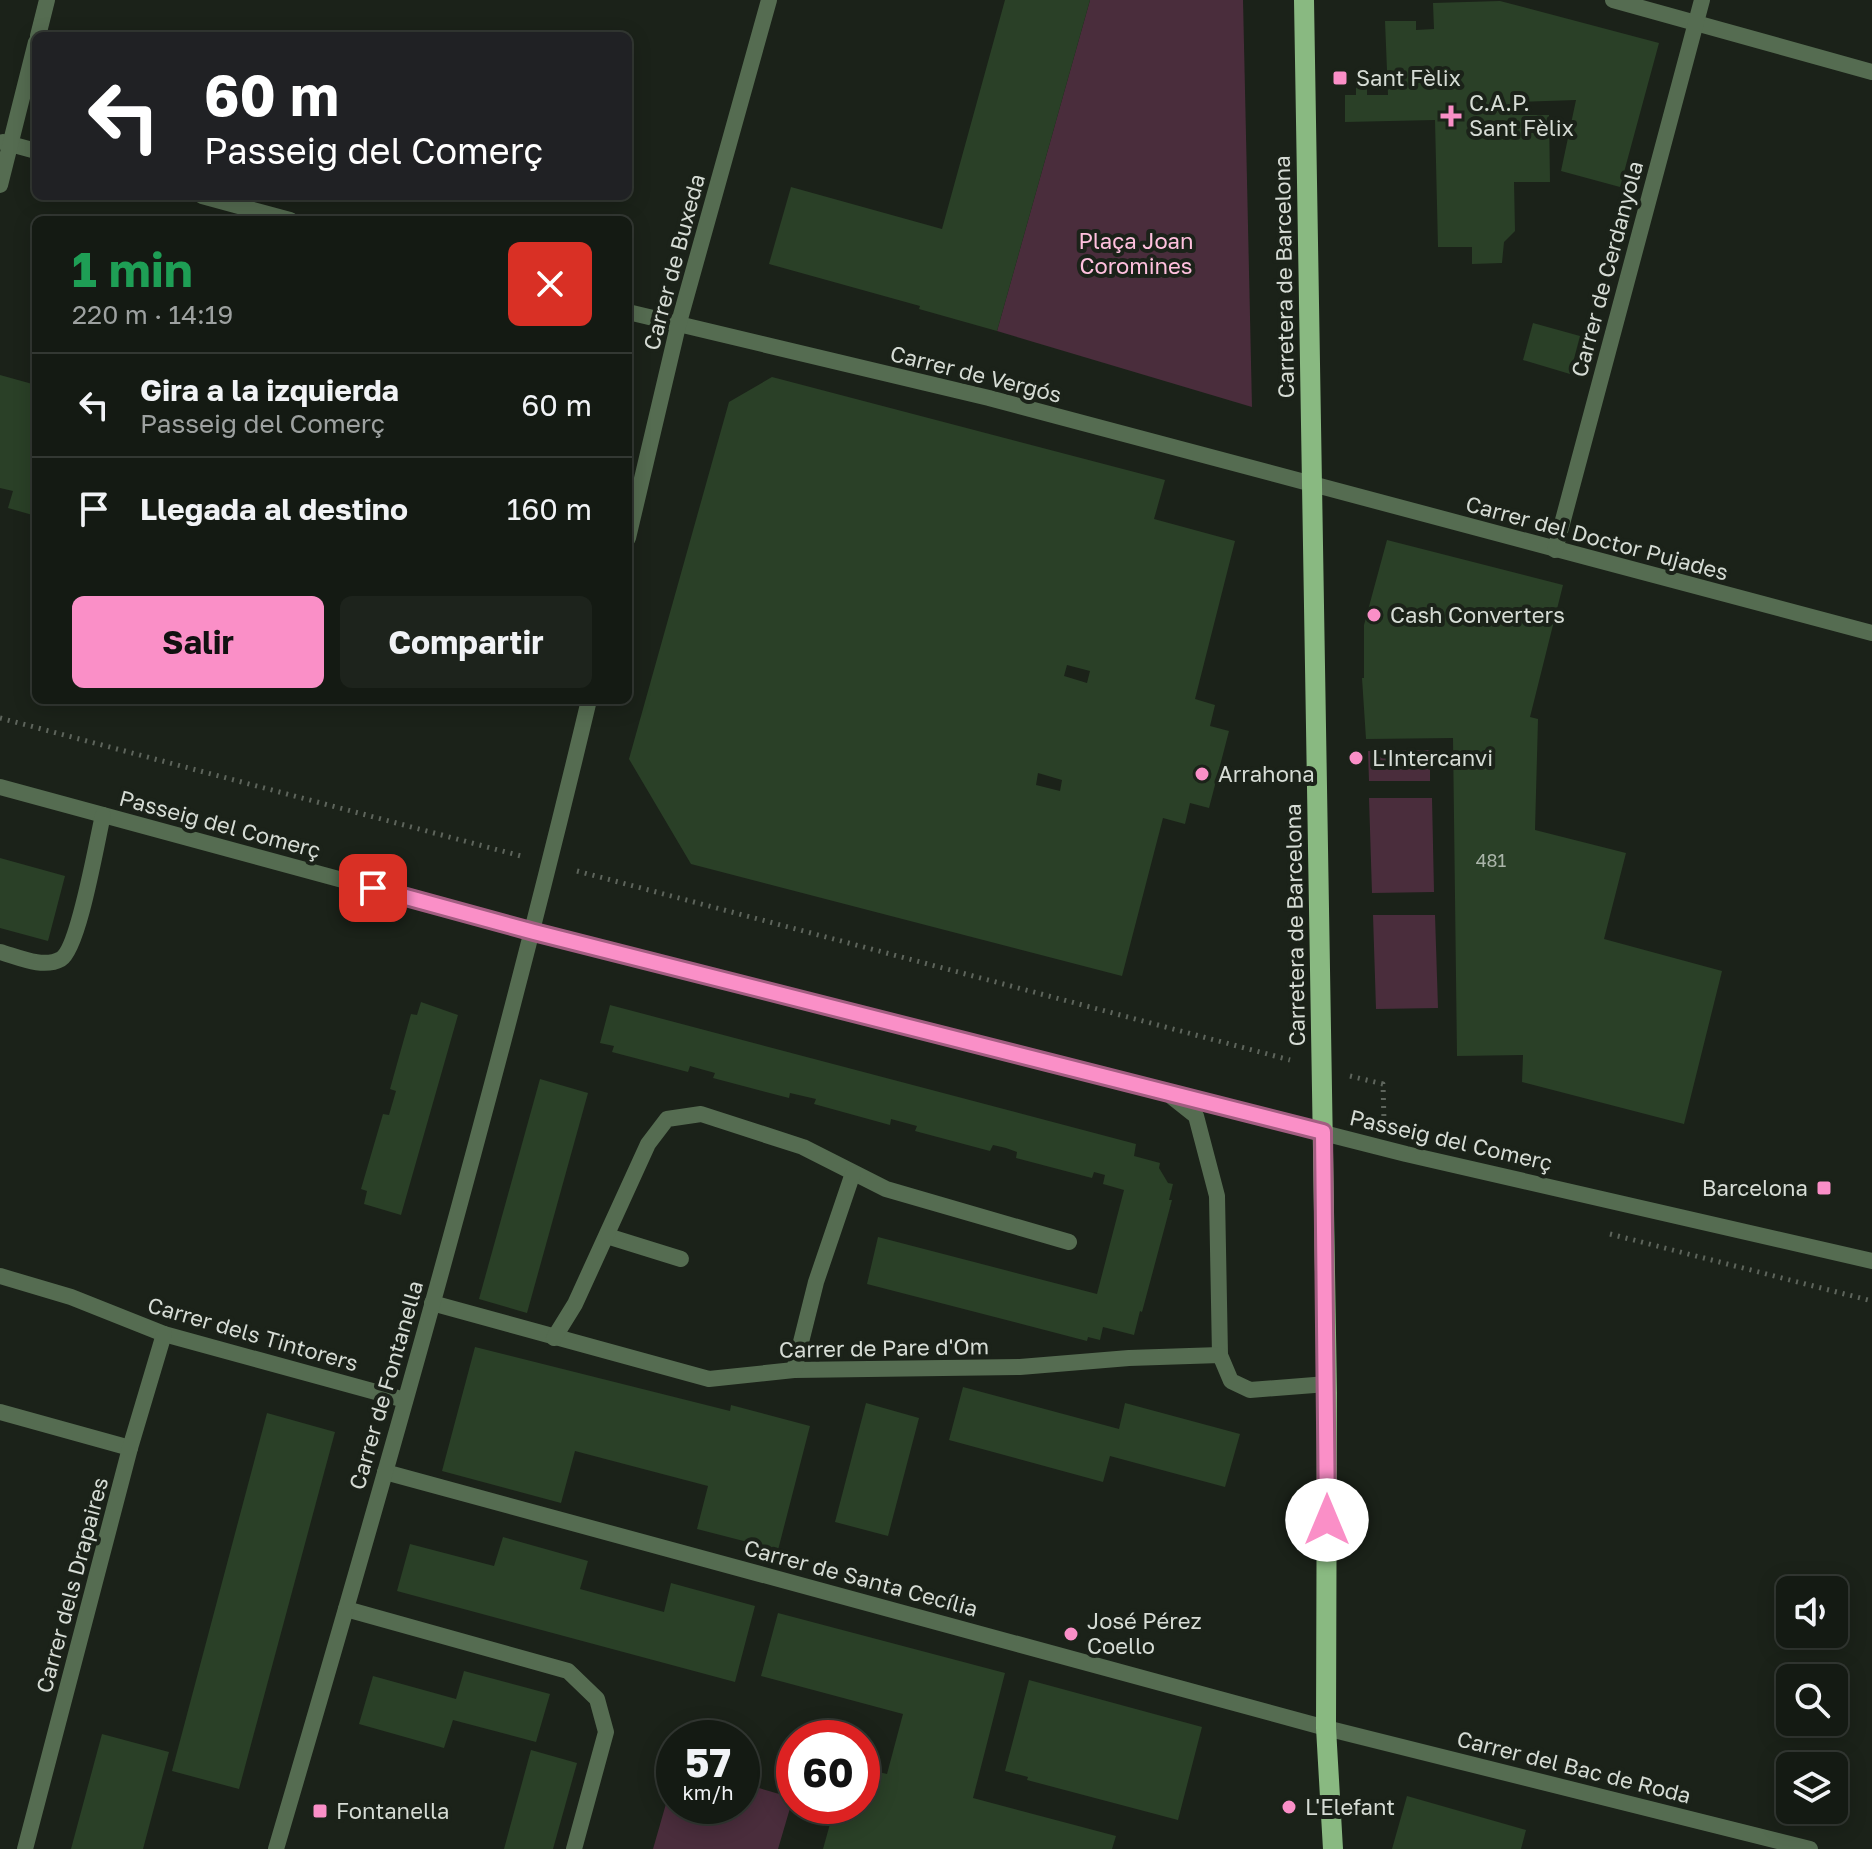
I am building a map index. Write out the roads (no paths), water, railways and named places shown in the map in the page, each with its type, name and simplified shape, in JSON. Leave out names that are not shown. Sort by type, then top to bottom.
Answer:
[{"type":"main road","name":"Carretera de Barcelona","points":[[1304,0],[1327,1384],[1326,1728],[1333,1849]]},
{"type":"street","points":[[39,32],[47,0]]},
{"type":"street","name":"Carrer de Buxeda","points":[[632,521],[678,326],[769,0]]},
{"type":"street","points":[[1613,0],[1872,72]]},
{"type":"street","name":"Carrer de Cerdanyola","points":[[1555,550],[1702,0]]},
{"type":"street","points":[[0,185],[5,142],[32,55]]},
{"type":"street","points":[[5,142],[32,150]]},
{"type":"street","points":[[217,200],[275,216]]},
{"type":"street","name":"Carrer de Vergós","points":[[632,313],[989,398],[1311,486]]},
{"type":"street","name":"Carrer del Doctor Pujades","points":[[1311,486],[1872,633]]},
{"type":"street","points":[[534,932],[588,704]]},
{"type":"street","name":"Passeig del Comerç","points":[[0,787],[534,932],[1385,1148],[1872,1261]]},
{"type":"street","points":[[0,952],[44,964],[61,959],[70,950],[83,907],[103,815]]},
{"type":"street","name":"Carrer de Fontanella","points":[[276,1849],[385,1472],[534,932]]},
{"type":"street","points":[[1165,1091],[1196,1116],[1217,1196],[1220,1355],[1231,1381],[1250,1390],[1327,1384]]},
{"type":"street","points":[[554,1338],[575,1304],[648,1144],[667,1119],[701,1114],[803,1147],[886,1189],[1069,1242]]},
{"type":"street","points":[[794,1370],[816,1282],[853,1173]]},
{"type":"street","points":[[607,1236],[681,1259]]},
{"type":"street","name":"Carrer dels Tintorers","points":[[0,1276],[71,1297],[164,1334],[405,1400]]},
{"type":"street","name":"Carrer de Pare d'Om","points":[[432,1303],[709,1379],[794,1370],[1020,1367],[1129,1358],[1220,1355]]},
{"type":"street","name":"Carrer dels Drapaires","points":[[25,1849],[130,1448],[164,1334]]},
{"type":"street","points":[[0,1412],[130,1448]]},
{"type":"street","name":"Carrer de Santa Cecília","points":[[385,1472],[1326,1728]]},
{"type":"street","points":[[346,1609],[568,1671],[597,1699],[606,1732],[574,1849]]},
{"type":"street","name":"Carrer del Bac de Roda","points":[[1326,1728],[1810,1849]]},
{"type":"place","name":"Sant Fèlix","points":[[1340,78]]},
{"type":"place","name":"C.A.P. Sant Fèlix","points":[[1451,116]]},
{"type":"place","name":"Cash Converters","points":[[1374,615]]},
{"type":"place","name":"L'Intercanvi","points":[[1356,758]]},
{"type":"place","name":"Arrahona","points":[[1202,774]]},
{"type":"place","name":"Barcelona","points":[[1824,1188]]},
{"type":"place","name":"José Pérez Coello","points":[[1071,1634]]},
{"type":"place","name":"L'Elefant","points":[[1289,1807]]},
{"type":"place","name":"Fontanella","points":[[320,1811]]},
{"type":"park label","name":"Plaça Joan Coromines","points":[[1136,254]]}]
